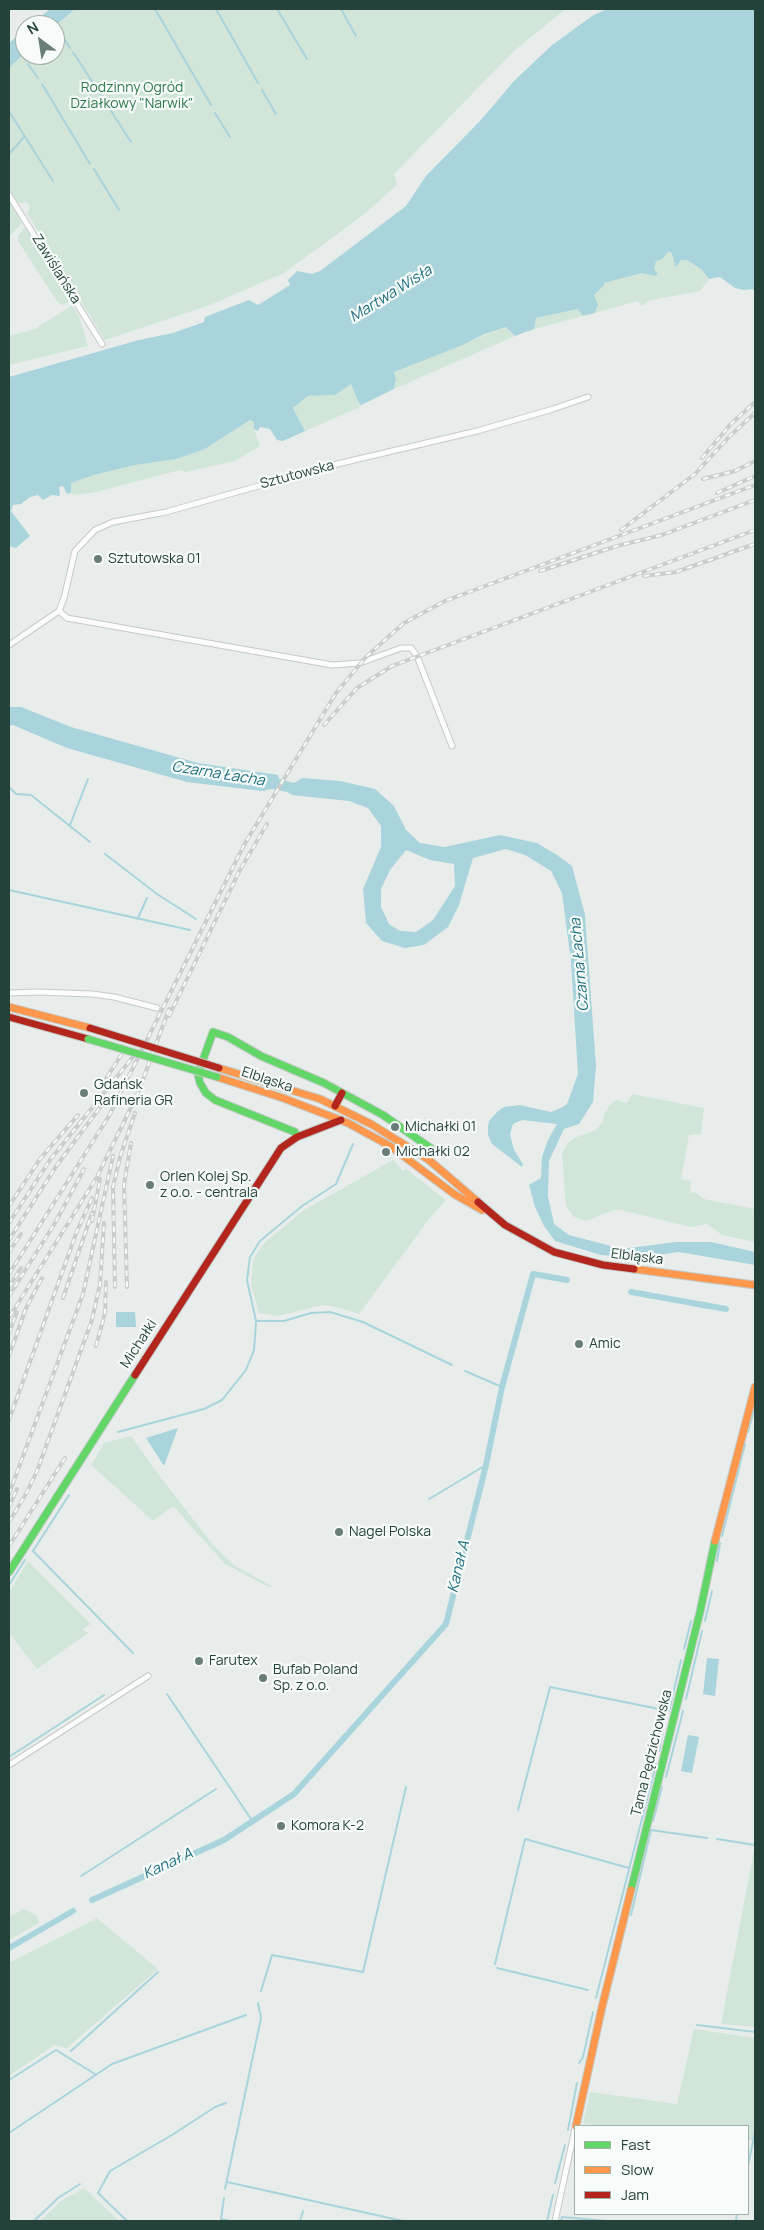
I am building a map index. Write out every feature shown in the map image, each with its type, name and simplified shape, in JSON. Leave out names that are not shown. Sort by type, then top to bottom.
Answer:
[{"type":"street","name":"Zawiślańska","points":[[9,195],[102,344]]},
{"type":"street","name":"Sztutowska","points":[[59,611],[75,551],[95,530],[113,522],[166,512],[332,465],[493,427],[588,397]]},
{"type":"street","points":[[9,645],[59,611],[67,618],[332,666],[360,663],[401,648],[411,648],[417,656],[452,746]]},
{"type":"street","points":[[9,993],[92,994],[114,997],[157,1008]]},
{"type":"street","name":"Elbląska","points":[[9,1006],[90,1028],[277,1084],[334,1106],[371,1124],[429,1160],[495,1218]]},
{"type":"street","name":"Elbląska","points":[[9,1017],[217,1077],[321,1111],[390,1146],[454,1194],[545,1248],[603,1265],[755,1285]]},
{"type":"street","name":"Elbląska","points":[[297,1137],[295,1132],[215,1100],[206,1093],[200,1083],[198,1074],[213,1032],[228,1037],[261,1056],[342,1093],[383,1115],[432,1149],[429,1160]]},
{"type":"street","points":[[334,1106],[342,1093]]},
{"type":"street","points":[[320,1128],[321,1111]]},
{"type":"street","name":"Michałki","points":[[9,1572],[274,1157],[281,1148],[297,1137],[341,1120]]},
{"type":"street","name":"Tama Pędzichowska","points":[[577,2125],[602,2007],[700,1612],[716,1538],[755,1387]]},
{"type":"street","points":[[9,1766],[148,1676]]},
{"type":"street","name":"Tama Pędzichowska","points":[[555,2221],[574,2137]]},
{"type":"green space","name":"Rodzinny Ogród Działkowy \"Narwik\"","points":[[75,9],[566,9],[515,50],[394,174],[397,185],[362,216],[284,273],[210,305],[105,340],[27,213],[30,208],[27,202],[21,203],[16,201],[9,189],[9,68],[15,62],[15,65],[65,65],[65,18]]},
{"type":"green space","points":[[9,200],[22,223],[9,237]]},
{"type":"green space","points":[[24,228],[27,229],[71,298],[65,305],[58,303],[18,241],[18,236]]},
{"type":"green space","points":[[667,252],[671,252],[672,258],[687,260],[702,270],[709,279],[700,291],[651,300],[642,306],[638,301],[595,313],[598,308],[594,295],[604,283],[642,273],[656,276],[654,269],[656,261],[662,259]]},
{"type":"green space","points":[[72,305],[79,316],[88,346],[9,365],[9,336],[35,329]]},
{"type":"green space","points":[[578,309],[583,316],[534,329],[535,318]]},
{"type":"green space","points":[[506,327],[515,336],[394,389],[396,383],[393,372]]},
{"type":"green space","points":[[351,384],[361,405],[360,407],[305,431],[293,408],[308,396],[335,395]]},
{"type":"green space","points":[[250,420],[254,422],[254,429],[260,446],[235,461],[186,472],[180,470],[96,492],[74,495],[71,493],[71,483],[94,475],[135,465],[176,459],[205,449]]},
{"type":"green space","points":[[632,1094],[704,1108],[701,1134],[689,1135],[681,1179],[691,1181],[690,1193],[695,1192],[704,1199],[755,1209],[755,1242],[722,1235],[707,1224],[691,1227],[621,1210],[614,1210],[586,1221],[574,1217],[566,1206],[562,1154],[568,1143],[574,1138],[596,1130],[603,1121],[604,1114],[610,1105],[616,1100],[627,1103]]},
{"type":"green space","points":[[393,1160],[403,1171],[406,1169],[446,1200],[429,1219],[359,1314],[323,1305],[278,1316],[259,1313],[251,1284],[253,1260],[263,1244],[304,1210]]},
{"type":"green space","points":[[131,1436],[213,1545],[235,1566],[272,1586],[269,1587],[225,1564],[173,1506],[153,1521],[91,1465],[104,1443]]},
{"type":"green space","points":[[28,1561],[91,1624],[83,1629],[88,1633],[37,1669],[9,1633],[9,1592]]},
{"type":"green space","points":[[755,1845],[755,2027],[721,2024]]},
{"type":"green space","points":[[24,1909],[37,1916],[39,1923],[9,1940],[9,1917]]},
{"type":"green space","points":[[97,1918],[158,1969],[67,2048],[54,2045],[9,2076],[9,1963]]},
{"type":"green space","points":[[694,2029],[755,2038],[755,2141],[749,2140],[749,2125],[583,2124],[590,2092],[677,2104]]},
{"type":"green space","points":[[84,2188],[119,2221],[40,2221],[61,2201]]},
{"type":"water","points":[[50,9],[75,9],[65,18],[65,15],[42,15]]},
{"type":"water","name":"Martwa Wisła","points":[[607,9],[755,9],[755,294],[753,289],[735,288],[720,277],[709,279],[702,270],[687,260],[681,260],[676,267],[671,252],[668,252],[662,259],[656,261],[654,269],[658,274],[655,276],[642,273],[604,283],[594,295],[598,305],[595,313],[583,316],[578,309],[536,318],[534,329],[515,336],[506,327],[485,334],[394,372],[396,379],[394,389],[361,405],[351,384],[335,395],[308,396],[293,408],[305,431],[283,441],[277,440],[270,429],[260,427],[258,431],[254,429],[254,422],[250,420],[205,449],[176,459],[135,465],[94,475],[71,483],[71,493],[67,494],[63,486],[59,487],[60,496],[52,495],[43,500],[38,495],[30,497],[21,504],[13,505],[11,511],[30,536],[16,548],[9,546],[9,377],[139,340],[173,333],[204,322],[205,317],[249,300],[258,305],[290,285],[288,280],[297,271],[312,274],[320,271],[406,206],[426,176],[481,120],[514,81],[551,46],[592,16]]},
{"type":"water","points":[[15,38],[15,62],[9,68],[9,43]]},
{"type":"water","name":"Czarna Łacha","points":[[9,707],[21,707],[71,727],[198,763],[278,775],[279,779],[294,783],[302,778],[340,781],[375,789],[394,806],[406,830],[420,843],[444,847],[500,835],[537,843],[557,855],[572,866],[585,915],[596,1066],[593,1102],[579,1124],[564,1129],[549,1161],[548,1196],[554,1224],[569,1235],[622,1249],[676,1242],[711,1242],[755,1252],[755,1265],[679,1252],[639,1258],[601,1255],[555,1241],[544,1226],[535,1207],[529,1185],[541,1178],[542,1157],[548,1140],[557,1124],[522,1120],[513,1124],[510,1134],[514,1150],[523,1164],[522,1167],[492,1144],[488,1135],[489,1121],[498,1111],[504,1107],[520,1105],[551,1112],[561,1108],[567,1104],[578,1074],[571,961],[562,893],[551,871],[525,855],[506,849],[473,858],[459,905],[448,927],[424,945],[405,948],[382,941],[366,923],[363,889],[381,847],[381,826],[368,808],[349,801],[292,795],[272,789],[262,791],[187,782],[67,748],[13,725],[9,726]],"holes":[[[406,850],[430,860],[454,864],[455,886],[433,920],[416,932],[400,931],[389,924],[381,907],[381,889],[390,870]]]},
{"type":"water","points":[[116,1312],[135,1312],[136,1327],[116,1327]]},
{"type":"water","points":[[178,1428],[164,1466],[146,1438]]},
{"type":"water","points":[[707,1658],[719,1659],[715,1696],[703,1694]]},
{"type":"water","points":[[688,1735],[699,1737],[692,1773],[681,1771]]},
{"type":"waterway","points":[[155,9],[211,105]]},
{"type":"waterway","points":[[216,9],[258,83]]},
{"type":"waterway","points":[[277,9],[307,59]]},
{"type":"waterway","points":[[341,9],[356,36]]},
{"type":"waterway","points":[[65,40],[70,48]]},
{"type":"waterway","points":[[73,52],[131,142]]},
{"type":"waterway","points":[[29,65],[38,78]]},
{"type":"waterway","points":[[42,84],[90,164]]},
{"type":"waterway","points":[[262,90],[276,114]]},
{"type":"waterway","points":[[10,113],[53,181]]},
{"type":"waterway","points":[[215,113],[230,137]]},
{"type":"waterway","points":[[9,154],[24,137]]},
{"type":"waterway","points":[[94,169],[119,210]]},
{"type":"waterway","points":[[70,825],[88,779]]},
{"type":"waterway","points":[[9,787],[16,794],[31,795],[90,842]]},
{"type":"waterway","points":[[105,854],[157,894],[196,919]]},
{"type":"waterway","points":[[9,890],[190,930]]},
{"type":"waterway","points":[[138,918],[147,898]]},
{"type":"waterway","points":[[353,1144],[336,1184],[302,1206],[260,1241],[250,1257],[247,1280],[256,1321],[284,1321],[311,1313],[330,1312],[363,1322],[452,1365]]},
{"type":"waterway","name":"Kanał A","points":[[92,1900],[224,1840],[294,1794],[446,1624],[486,1465],[502,1387],[533,1274],[567,1280]]},
{"type":"waterway","name":"Kanał A","points":[[631,1292],[726,1309]]},
{"type":"waterway","points":[[118,1432],[204,1409],[222,1400],[246,1370],[254,1350],[256,1322]]},
{"type":"waterway","points":[[465,1371],[502,1387]]},
{"type":"waterway","points":[[748,1432],[755,1406]]},
{"type":"waterway","points":[[722,1536],[745,1444]]},
{"type":"waterway","points":[[429,1499],[486,1465]]},
{"type":"waterway","points":[[69,1495],[33,1551],[133,1653]]},
{"type":"waterway","points":[[717,1561],[720,1543]]},
{"type":"waterway","points":[[9,1585],[25,1560]]},
{"type":"waterway","points":[[705,1621],[712,1591]]},
{"type":"waterway","points":[[684,1649],[691,1621]]},
{"type":"waterway","points":[[686,1699],[702,1631]]},
{"type":"waterway","points":[[518,1810],[550,1687],[669,1711],[681,1660]]},
{"type":"waterway","points":[[167,1694],[253,1822]]},
{"type":"waterway","points":[[9,1757],[104,1695]]},
{"type":"waterway","points":[[666,1777],[683,1711]]},
{"type":"waterway","points":[[659,1751],[664,1725]]},
{"type":"waterway","points":[[596,1998],[656,1764]]},
{"type":"waterway","points":[[261,1991],[272,1955],[363,1972],[406,1787]]},
{"type":"waterway","points":[[653,1821],[662,1787]]},
{"type":"waterway","points":[[81,1876],[216,1789]]},
{"type":"waterway","points":[[631,1915],[651,1830],[707,1838]]},
{"type":"waterway","points":[[495,1964],[525,1839],[629,1868]]},
{"type":"waterway","points":[[717,1839],[755,1845]]},
{"type":"waterway","name":"Kanał A","points":[[9,1948],[73,1911]]},
{"type":"waterway","points":[[497,1968],[588,1990]]},
{"type":"waterway","points":[[71,2051],[158,1972]]},
{"type":"waterway","points":[[225,2189],[261,2018],[258,2003]]},
{"type":"waterway","points":[[579,2063],[583,2057],[593,2012]]},
{"type":"waterway","points":[[9,2133],[112,2064],[246,2015]]},
{"type":"waterway","points":[[697,2025],[755,2032]]},
{"type":"waterway","points":[[9,2080],[56,2050],[95,2074]]},
{"type":"waterway","points":[[568,2130],[577,2083]]},
{"type":"waterway","points":[[127,2221],[98,2193],[110,2171],[172,2135],[215,2107],[226,2103]]},
{"type":"waterway","points":[[749,2161],[755,2132]]},
{"type":"waterway","points":[[555,2183],[565,2145]]},
{"type":"waterway","points":[[227,2182],[403,2221]]},
{"type":"waterway","points":[[34,2221],[58,2198],[80,2184]]},
{"type":"waterway","points":[[547,2221],[553,2195]]},
{"type":"waterway","points":[[224,2198],[221,2219],[230,2221]]},
{"type":"waterway","points":[[300,2221],[303,2211]]},
{"type":"waterway","points":[[736,2220],[737,2215]]},
{"type":"waterway","points":[[561,2221],[562,2217],[607,2221]]},
{"type":"railway","points":[[702,458],[730,425],[755,402]]},
{"type":"railway","points":[[621,530],[695,474],[730,436],[755,413]]},
{"type":"railway","points":[[703,479],[735,471],[755,461]]},
{"type":"railway","points":[[717,493],[755,476]]},
{"type":"railway","points":[[9,1274],[109,1116],[244,845],[336,693],[366,657],[404,623],[445,601],[755,485]]},
{"type":"railway","points":[[540,571],[617,546],[662,535],[755,500]]},
{"type":"railway","points":[[324,725],[357,688],[392,666],[755,530]]},
{"type":"railway","points":[[644,576],[676,572],[755,544]]},
{"type":"railway","points":[[169,1016],[240,870],[267,824]]},
{"type":"railway","points":[[10,1316],[97,1177],[138,1093],[169,1009]]},
{"type":"railway","points":[[9,1223],[50,1160],[136,1053]]},
{"type":"railway","points":[[101,1086],[122,1054]]},
{"type":"railway","points":[[9,1240],[57,1165],[107,1098]]},
{"type":"railway","points":[[115,1287],[113,1187],[120,1157],[135,1113]]},
{"type":"railway","points":[[9,1206],[40,1159],[78,1115]]},
{"type":"railway","points":[[127,1287],[124,1185],[131,1143]]},
{"type":"railway","points":[[9,1494],[83,1294],[113,1156]]},
{"type":"railway","points":[[9,1296],[55,1223],[84,1169]]},
{"type":"railway","points":[[92,1221],[100,1179]]},
{"type":"railway","points":[[9,1420],[77,1231],[92,1198]]},
{"type":"railway","points":[[63,1298],[92,1213]]},
{"type":"railway","points":[[9,1522],[37,1471],[92,1320],[100,1284],[104,1223]]},
{"type":"railway","points":[[9,1252],[21,1234]]},
{"type":"railway","points":[[9,1287],[21,1268]]},
{"type":"railway","points":[[9,1356],[26,1308],[42,1278]]},
{"type":"railway","points":[[96,1346],[105,1313],[106,1282]]},
{"type":"railway","points":[[9,1333],[17,1312]]},
{"type":"railway","points":[[9,1546],[65,1458]]},
{"type":"railway","points":[[9,1507],[17,1489]]},
{"type":"traffic: fast","points":[[297,1137],[295,1132],[215,1100],[206,1093],[200,1083],[198,1074],[213,1032],[228,1037],[261,1056],[324,1083],[383,1115],[432,1149],[429,1160]]},
{"type":"traffic: fast","points":[[88,1039],[217,1077]]},
{"type":"traffic: fast","points":[[9,1572],[135,1375]]},
{"type":"traffic: fast","points":[[631,1890],[700,1612],[715,1541]]},
{"type":"traffic: slow","points":[[9,1007],[90,1028]]},
{"type":"traffic: slow","points":[[219,1068],[320,1099],[371,1124],[429,1160],[478,1202]]},
{"type":"traffic: slow","points":[[217,1077],[283,1098],[348,1123],[390,1146],[454,1194],[482,1210]]},
{"type":"traffic: slow","points":[[634,1269],[755,1285]]},
{"type":"traffic: slow","points":[[715,1541],[755,1387]]},
{"type":"traffic: slow","points":[[576,2125],[602,2007],[631,1890]]},
{"type":"traffic: jam","points":[[9,1017],[88,1039]]},
{"type":"traffic: jam","points":[[90,1028],[219,1068]]},
{"type":"traffic: jam","points":[[335,1106],[342,1093]]},
{"type":"traffic: jam","points":[[135,1375],[281,1148],[297,1137],[341,1120]]},
{"type":"traffic: jam","points":[[478,1202],[505,1225],[554,1252],[603,1265],[634,1269]]},
{"type":"place","name":"Sztutowska 01","points":[[98,559]]},
{"type":"place","name":"Gdańsk Rafineria GR","points":[[84,1093]]},
{"type":"place","name":"Michałki 01","points":[[395,1127]]},
{"type":"place","name":"Michałki 02","points":[[386,1152]]},
{"type":"place","name":"Orlen Kolej Sp. z o.o. - centrala","points":[[150,1185]]},
{"type":"place","name":"Amic","points":[[579,1344]]},
{"type":"place","name":"Nagel Polska","points":[[339,1532]]},
{"type":"place","name":"Farutex","points":[[199,1661]]},
{"type":"place","name":"Bufab Poland Sp. z o.o.","points":[[263,1678]]},
{"type":"place","name":"Komora K-2","points":[[281,1826]]}]
